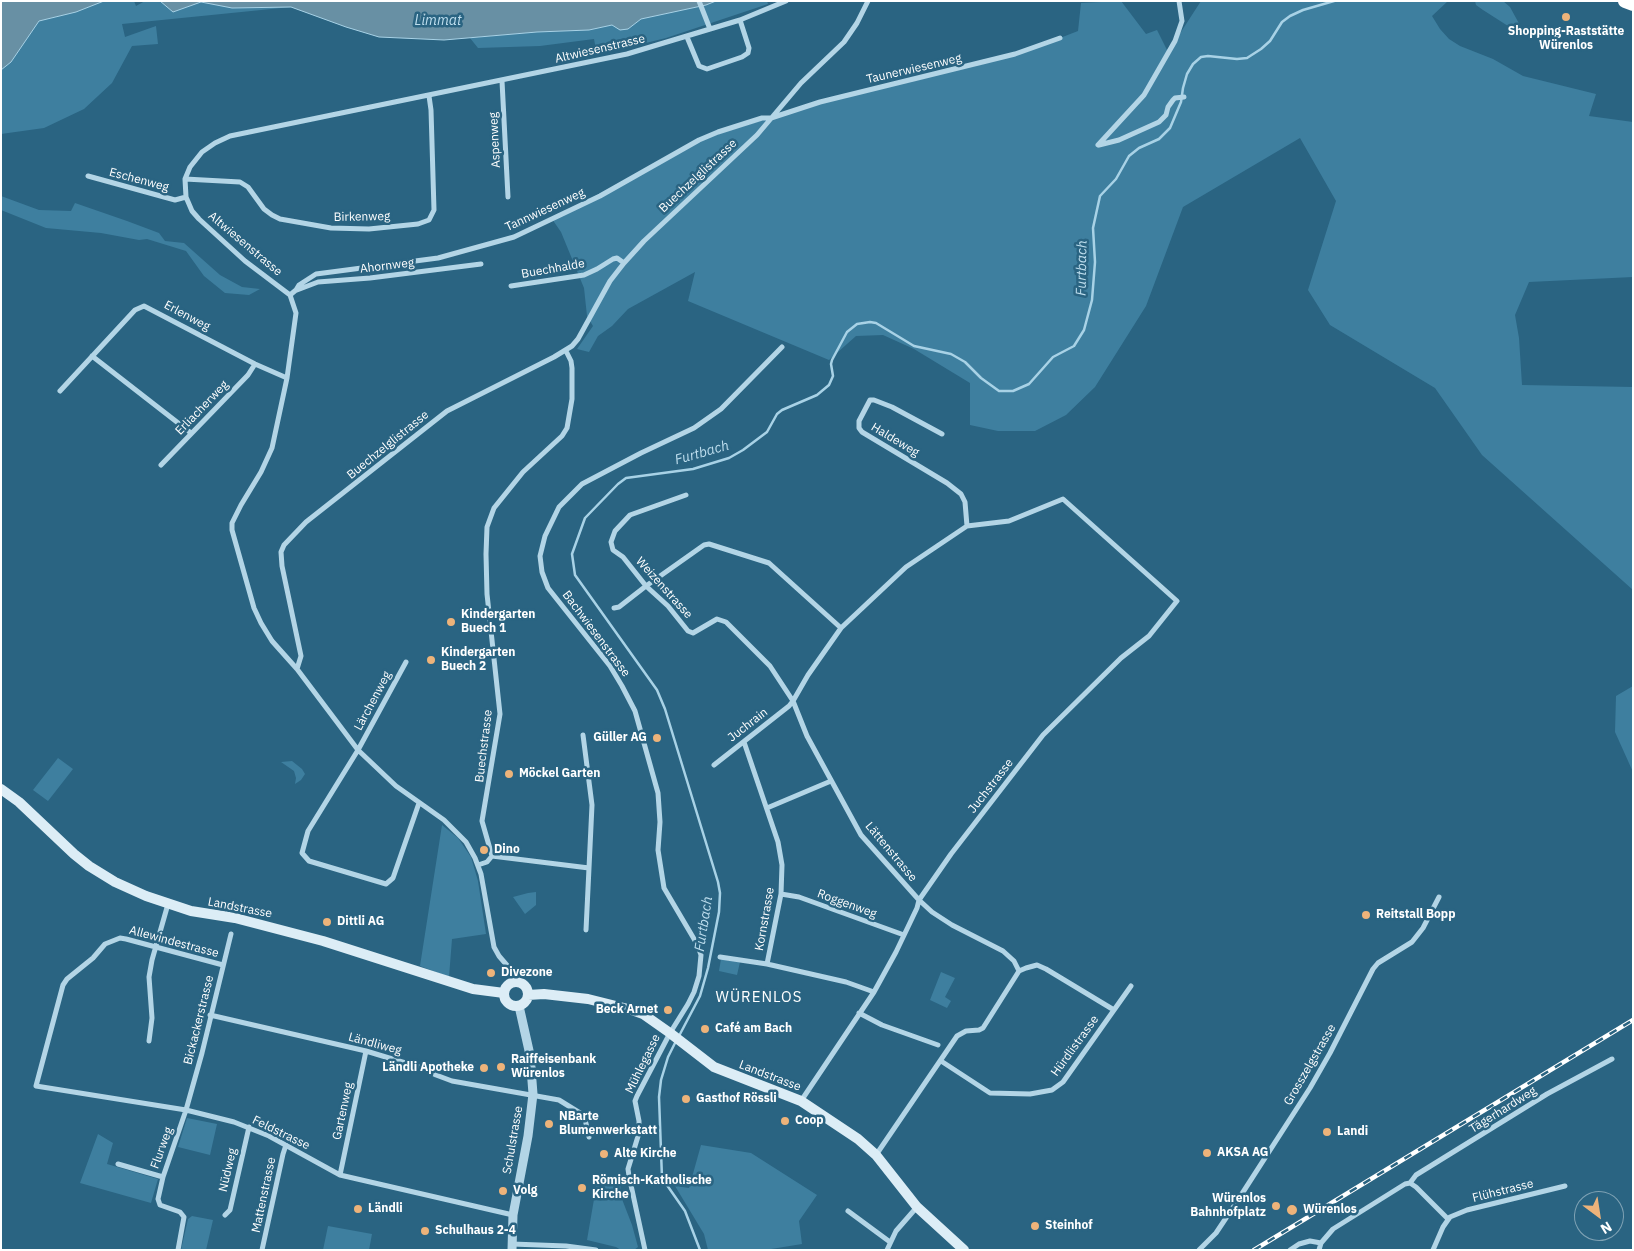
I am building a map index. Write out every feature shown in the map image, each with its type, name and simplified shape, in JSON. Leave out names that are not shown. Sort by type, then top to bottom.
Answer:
[{"type":"highway","points":[[1625,1],[1633,4]]},
{"type":"main road","name":"Landstrasse","points":[[1,789],[19,802],[74,854],[97,871],[135,891],[191,911],[235,918],[323,941],[473,989],[504,993]]},
{"type":"main road","points":[[514,982],[526,986],[528,994],[526,1002],[519,1006],[511,1005],[504,997],[506,988],[514,982]]},
{"type":"main road","name":"Landstrasse","points":[[528,994],[588,999],[643,1014],[714,1067],[801,1102],[858,1139],[876,1155],[917,1207],[964,1250]]},
{"type":"street","points":[[698,1],[710,30],[786,1]]},
{"type":"street","name":"Buechzelglistrasse","points":[[297,669],[301,656],[282,566],[281,552],[284,545],[306,522],[447,411],[566,351],[578,339],[600,298],[624,263],[644,241],[757,134],[801,83],[844,42],[868,1]]},
{"type":"street","points":[[1179,1],[1182,14],[1178,36],[1144,95],[1098,145],[1119,140],[1163,119],[1173,100],[1181,97]]},
{"type":"street","points":[[687,37],[699,66],[707,69],[742,57],[748,53],[749,48],[740,20]]},
{"type":"street","name":"Altwiesenstrasse","points":[[290,295],[245,261],[192,211],[186,198],[185,179],[190,167],[202,152],[215,143],[230,136],[626,54],[710,30]]},
{"type":"street","name":"Taunerwiesenweg","points":[[771,118],[820,102],[1015,54],[1060,38]]},
{"type":"street","name":"Aspenweg","points":[[502,81],[508,197]]},
{"type":"street","name":"Birkenweg","points":[[185,179],[240,182],[248,187],[264,209],[280,219],[331,228],[369,228],[418,224],[429,220],[434,210],[429,96]]},
{"type":"street","name":"Tannwiesenweg","points":[[290,295],[299,284],[316,274],[438,258],[514,237],[600,196],[700,140],[756,120],[771,118]]},
{"type":"street","name":"Eschenweg","points":[[88,176],[175,200],[186,198]]},
{"type":"street","name":"Buechhalde","points":[[511,286],[584,275],[617,258],[624,263]]},
{"type":"street","name":"Ahornweg","points":[[296,290],[318,282],[370,278],[481,264]]},
{"type":"street","points":[[290,295],[296,313],[286,378],[272,448],[261,472],[234,517],[232,530],[250,598],[261,623],[272,641],[297,669],[358,750],[396,786],[456,831],[472,851],[478,865],[494,947],[498,956],[511,970],[514,982]]},
{"type":"street","name":"Erlenweg","points":[[60,391],[135,310],[144,306],[255,364],[286,378]]},
{"type":"street","name":"Bachwiesenstrasse","points":[[673,1038],[700,976],[701,962],[696,944],[664,888],[658,850],[659,800],[654,772],[635,711],[628,695],[610,666],[548,588],[542,572],[540,556],[545,536],[559,507],[582,484],[694,428],[721,409],[782,347]]},
{"type":"street","name":"Buechstrasse","points":[[492,856],[482,821],[500,714],[488,594],[487,526],[490,516],[500,500],[523,472],[562,436],[567,428],[572,399],[572,368],[566,351]]},
{"type":"street","points":[[92,356],[191,433]]},
{"type":"street","name":"Erliacherweg","points":[[161,465],[248,375],[255,364]]},
{"type":"street","name":"Haldeweg","points":[[942,434],[892,407],[874,400],[870,400],[859,421],[859,428],[862,432],[961,494],[965,502],[967,526]]},
{"type":"street","name":"Weizenstrasse","points":[[686,495],[630,515],[615,530],[611,542],[613,550],[623,558],[646,586],[668,606],[688,631],[693,633],[717,619],[726,622],[770,666],[793,701]]},
{"type":"street","name":"Juchstrasse","points":[[801,1102],[886,972],[919,900],[962,840],[1043,735],[1121,658],[1149,636],[1177,601],[1064,499],[1019,518],[985,525],[967,526]]},
{"type":"street","points":[[793,701],[808,675],[842,628],[906,567],[967,526]]},
{"type":"street","points":[[614,608],[619,608],[646,586],[704,545],[710,544],[769,562],[842,628]]},
{"type":"street","name":"Lärchenweg","points":[[406,662],[358,750],[308,830],[302,854],[309,861],[386,884],[393,878],[419,802]]},
{"type":"street","name":"Juchrain","points":[[714,765],[793,701]]},
{"type":"street","name":"Lättenstrasse","points":[[793,701],[807,736],[862,835],[919,900],[941,919],[1003,951],[1014,961],[1019,971]]},
{"type":"street","points":[[583,735],[592,805],[586,930]]},
{"type":"street","name":"Kornstrasse","points":[[744,742],[780,849],[782,865],[781,894],[767,964],[846,982],[874,992]]},
{"type":"street","points":[[767,808],[831,781]]},
{"type":"street","points":[[478,865],[487,862],[492,856],[589,868]]},
{"type":"street","name":"Roggenweg","points":[[781,894],[799,897],[904,935]]},
{"type":"street","name":"Grosszelgstrasse","points":[[1199,1250],[1216,1232],[1236,1203],[1310,1088],[1373,969],[1378,963],[1412,942],[1423,928],[1439,897]]},
{"type":"street","points":[[149,1041],[152,1018],[149,977],[168,904]]},
{"type":"street","name":"Bickackerstrasse","points":[[186,1110],[231,934]]},
{"type":"street","name":"Allewindestrasse","points":[[36,1086],[59,994],[67,979],[94,958],[105,944],[116,939],[126,938],[223,965]]},
{"type":"street","points":[[720,956],[767,964]]},
{"type":"street","points":[[876,1155],[957,1036],[961,1033],[983,1028],[1019,971],[1037,965],[1114,1010]]},
{"type":"street","name":"Hürdlistrasse","points":[[941,1061],[990,1093],[1030,1094],[1045,1092],[1063,1082],[1130,986]]},
{"type":"street","name":"Schulstrasse","points":[[512,1247],[513,1215],[528,1136],[533,1094],[530,1055],[519,1006]]},
{"type":"street","points":[[859,1014],[882,1025],[938,1045]]},
{"type":"street","name":"Ländliweg","points":[[210,1016],[366,1051],[422,1068],[452,1081],[559,1100],[580,1113],[584,1119],[589,1136]]},
{"type":"street","name":"Mühlegasse","points":[[644,1250],[628,1170],[639,1133],[635,1101],[673,1038]]},
{"type":"street","name":"Gartenweg","points":[[340,1174],[366,1051]]},
{"type":"street","name":"Tägerhardweg","points":[[1321,1243],[1333,1229],[1405,1184],[1410,1183],[1416,1175],[1559,1087],[1612,1059]]},
{"type":"street","name":"Feldstrasse","points":[[36,1086],[186,1110],[234,1122],[286,1145],[340,1174],[513,1215]]},
{"type":"street","name":"Flurweg","points":[[118,1164],[163,1177],[186,1110]]},
{"type":"street","name":"Nüdweg","points":[[224,1215],[230,1210],[249,1127]]},
{"type":"street","name":"Mattenstrasse","points":[[262,1250],[286,1145]]},
{"type":"street","points":[[163,1177],[158,1199],[160,1206],[180,1212],[184,1218],[178,1250]]},
{"type":"street","points":[[1410,1183],[1448,1219],[1433,1250]]},
{"type":"street","name":"Flühstrasse","points":[[1448,1219],[1467,1210],[1565,1186]]},
{"type":"street","points":[[887,1250],[900,1225],[917,1207]]},
{"type":"street","points":[[848,1211],[890,1242]]},
{"type":"street","points":[[1290,1250],[1299,1244],[1310,1241],[1321,1243],[1319,1250]]},
{"type":"street","points":[[512,1247],[566,1246],[596,1250]]},
{"type":"shaded area","points":[[104,1],[134,1],[136,6],[145,1],[160,1],[173,12],[201,2],[232,8],[291,7],[122,24],[125,37],[156,26],[158,44],[132,46],[112,83],[84,109],[44,128],[1,134],[1,70],[11,62],[39,21],[76,12]]},
{"type":"shaded area","points":[[716,1],[767,1],[768,4],[666,38],[597,55],[594,39],[540,46],[478,48],[470,38],[589,30],[612,25],[628,29],[641,19],[706,5]]},
{"type":"shaded area","points":[[1121,1],[1146,34],[1157,30],[1168,52],[1201,1],[1448,1],[1432,16],[1449,39],[1460,46],[1493,59],[1523,76],[1596,94],[1589,116],[1633,122],[1633,277],[1529,282],[1515,315],[1519,338],[1522,385],[1633,387],[1633,590],[1482,455],[1435,388],[1330,325],[1308,290],[1336,201],[1300,138],[1183,207],[1146,306],[1095,387],[1066,415],[1035,431],[998,431],[970,425],[970,383],[914,349],[883,335],[856,336],[829,360],[688,301],[695,272],[628,309],[612,326],[598,336],[589,352],[577,349],[593,326],[587,316],[584,288],[561,232],[552,219],[699,140],[820,102],[967,67],[1060,38],[1078,31],[1081,3]]},
{"type":"shaded area","points":[[1475,1],[1503,1],[1510,7],[1522,29],[1519,33],[1476,5]]},
{"type":"shaded area","points":[[1,196],[39,210],[71,211],[75,203],[127,221],[159,233],[165,241],[184,243],[220,275],[242,287],[260,289],[249,295],[225,293],[204,276],[186,251],[147,239],[139,240],[101,233],[46,228],[1,210]]},
{"type":"shaded area","points":[[1633,686],[1633,772],[1615,732],[1616,696]]},
{"type":"shaded area","points":[[58,758],[73,769],[48,801],[33,790]]},
{"type":"shaded area","points":[[292,761],[305,774],[295,784],[294,771],[281,762]]},
{"type":"shaded area","points":[[442,825],[458,838],[471,857],[478,881],[486,934],[452,939],[449,977],[420,966]]},
{"type":"shaded area","points":[[536,892],[536,905],[525,914],[513,897]]},
{"type":"shaded area","points":[[721,959],[740,962],[737,975],[719,971]]},
{"type":"shaded area","points":[[941,972],[955,978],[945,997],[951,1001],[947,1008],[930,1000]]},
{"type":"shaded area","points":[[187,1118],[217,1124],[210,1155],[178,1147]]},
{"type":"shaded area","points":[[98,1134],[113,1143],[107,1164],[158,1179],[151,1203],[80,1183]]},
{"type":"shaded area","points":[[701,1145],[751,1153],[817,1195],[799,1221],[802,1244],[765,1250],[708,1250],[704,1234],[675,1186],[689,1188]]},
{"type":"shaded area","points":[[598,1176],[621,1177],[620,1194],[638,1247],[634,1250],[621,1250],[587,1240]]},
{"type":"shaded area","points":[[192,1216],[213,1220],[206,1250],[181,1250],[188,1219]]},
{"type":"shaded area","points":[[328,1226],[372,1234],[369,1250],[323,1250]]},
{"type":"water","points":[[1,1],[104,1],[76,12],[39,21],[11,62],[1,70]]},
{"type":"water","name":"Limmat","points":[[160,1],[716,1],[706,5],[641,19],[628,29],[620,30],[612,25],[589,30],[537,32],[444,40],[379,37],[291,7],[232,8],[201,2],[173,12]]},
{"type":"waterway","name":"Furtbach","points":[[679,1036],[700,996],[708,968],[719,912],[720,893],[665,709],[657,690],[575,575],[572,554],[585,518],[626,478],[693,469],[729,458],[743,450],[767,432],[777,414],[782,410],[817,395],[829,385],[833,376],[832,360],[847,332],[857,324],[876,323],[914,346],[951,354],[965,362],[981,378],[999,391],[1013,391],[1029,384],[1053,357],[1074,346],[1084,330],[1092,300],[1095,262],[1093,228],[1100,196],[1116,179],[1129,156],[1139,148],[1159,139],[1170,128],[1181,102],[1187,74],[1193,64],[1201,57],[1208,56],[1237,59],[1247,58],[1270,41],[1282,22],[1290,16],[1334,1]]},
{"type":"waterway","name":"Furtbach","points":[[676,1041],[668,1057],[661,1080],[659,1097],[662,1178],[685,1211],[700,1250]]},
{"type":"railway","points":[[1254,1250],[1633,1020]]},
{"type":"place","name":"Shopping-Raststätte Würenlos","points":[[1566,17]]},
{"type":"place","name":"Kindergarten Buech 1","points":[[451,622]]},
{"type":"place","name":"Kindergarten Buech 2","points":[[431,660]]},
{"type":"place","name":"Güller AG","points":[[657,738]]},
{"type":"place","name":"Möckel Garten","points":[[509,774]]},
{"type":"place","name":"Dino","points":[[484,850]]},
{"type":"place","name":"Reitstall Bopp","points":[[1366,915]]},
{"type":"place","name":"Dittli AG","points":[[327,922]]},
{"type":"place","name":"Divezone","points":[[491,973]]},
{"type":"place","name":"Beck Arnet","points":[[668,1010]]},
{"type":"place","name":"Café am Bach","points":[[705,1029]]},
{"type":"place","name":"Raiffeisenbank Würenlos","points":[[501,1067]]},
{"type":"place","name":"Ländli Apotheke","points":[[484,1068]]},
{"type":"place","name":"Gasthof Rössli","points":[[686,1099]]},
{"type":"place","name":"Coop","points":[[785,1121]]},
{"type":"place","name":"NBarte Blumenwerkstatt","points":[[549,1124]]},
{"type":"place","name":"Landi","points":[[1327,1132]]},
{"type":"place","name":"AKSA AG","points":[[1207,1153]]},
{"type":"place","name":"Alte Kirche","points":[[604,1154]]},
{"type":"place","name":"Römisch-Katholische Kirche","points":[[582,1188]]},
{"type":"place","name":"Volg","points":[[503,1191]]},
{"type":"place","name":"Würenlos Bahnhofplatz","points":[[1276,1206]]},
{"type":"place","name":"Ländli","points":[[358,1209]]},
{"type":"place","name":"Würenlos","points":[[1292,1210]]},
{"type":"place","name":"Steinhof","points":[[1035,1226]]},
{"type":"place","name":"Schulhaus 2-4","points":[[425,1231]]},
{"type":"district","name":"WÜRENLOS","points":[[759,998]]}]
